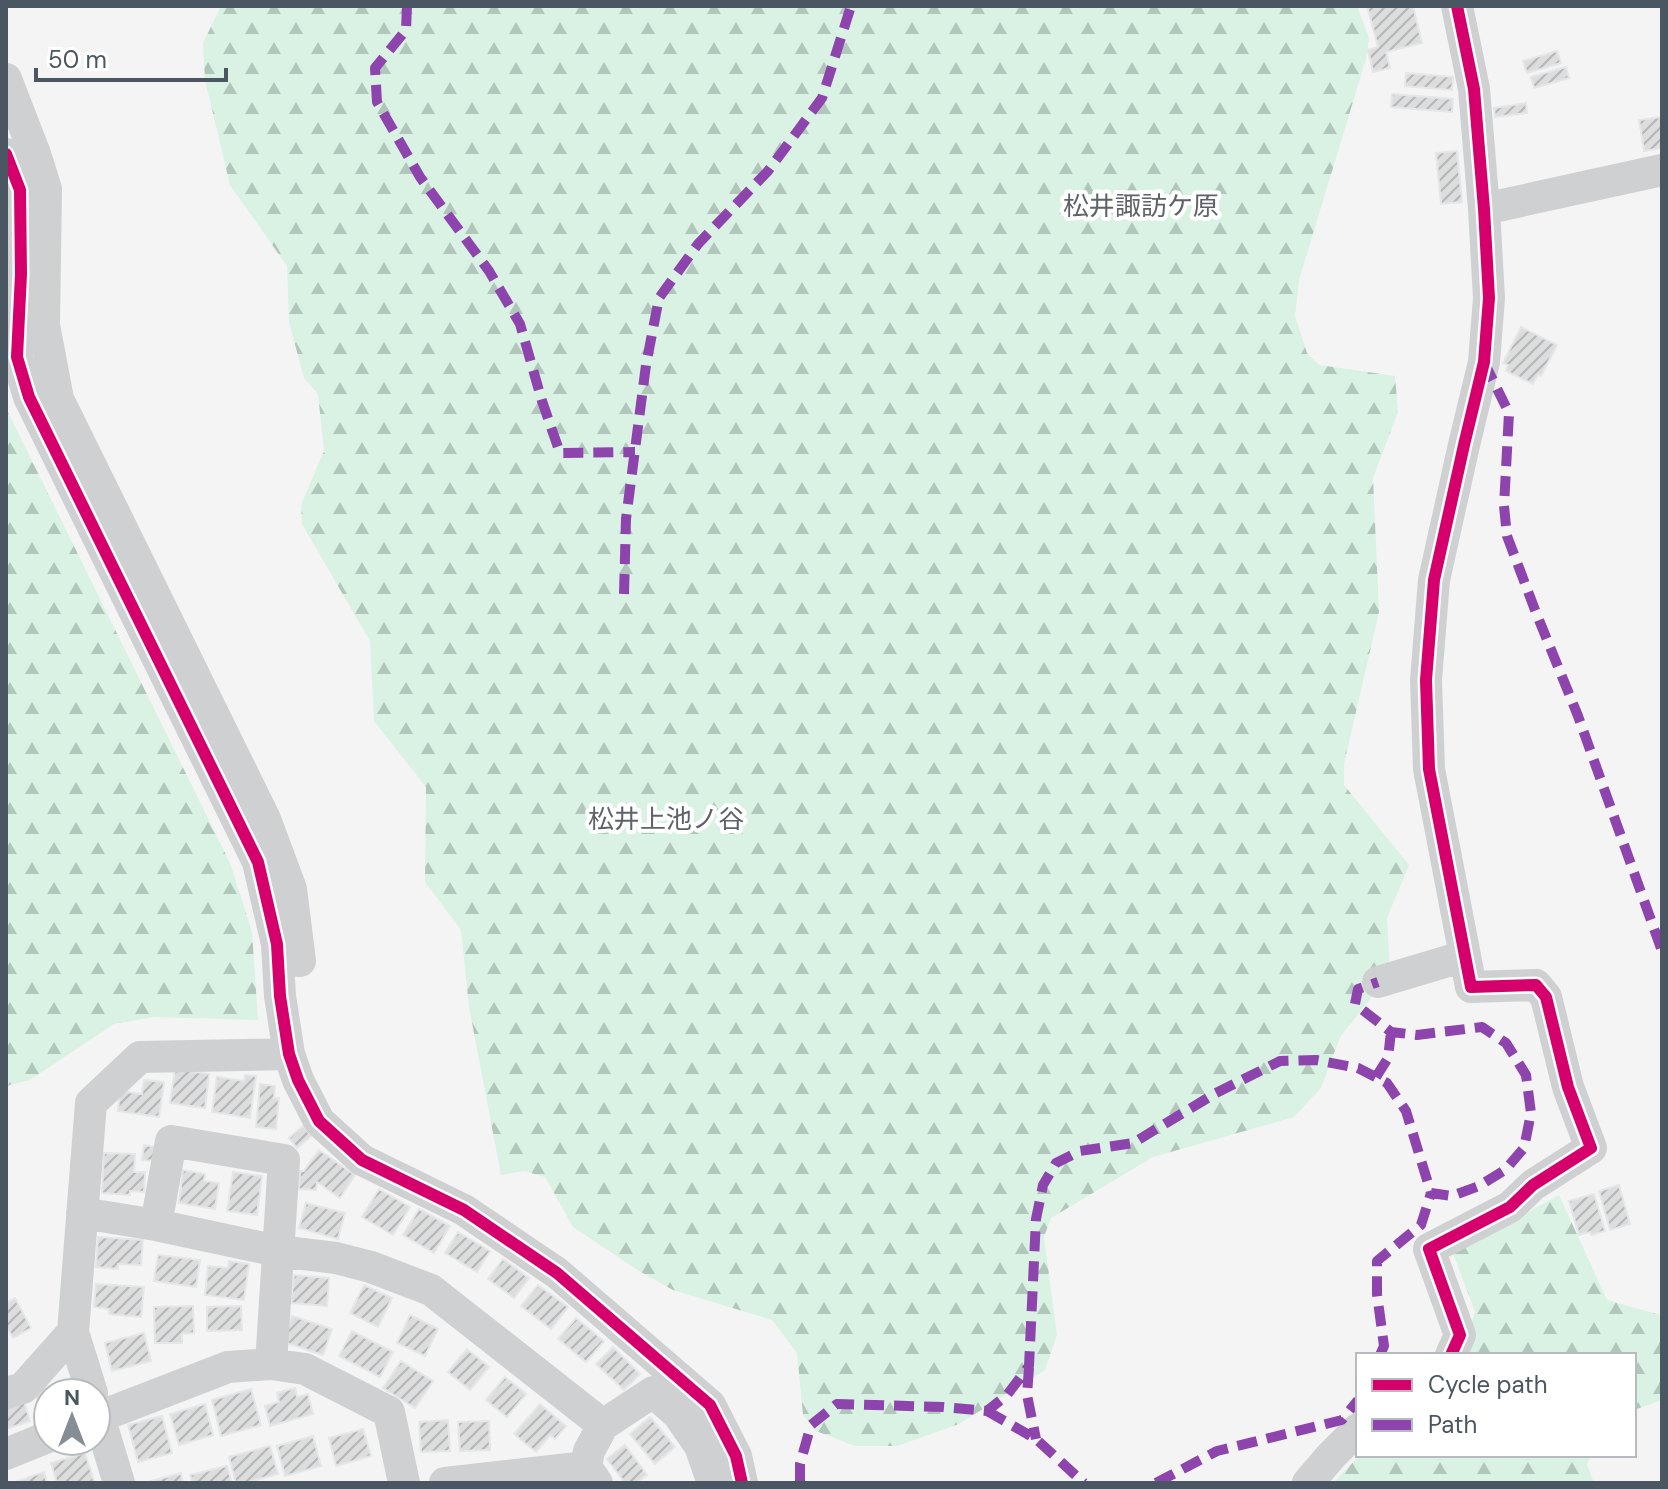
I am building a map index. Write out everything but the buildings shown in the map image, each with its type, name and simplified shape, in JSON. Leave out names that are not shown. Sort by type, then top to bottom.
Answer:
[{"type":"street","points":[[1452,1353],[1460,1335],[1429,1249],[1510,1207],[1533,1185],[1591,1148],[1568,1087],[1546,997],[1536,985],[1471,987],[1429,769],[1426,680],[1434,580],[1484,362],[1489,298],[1474,89],[1457,6]]},
{"type":"street","points":[[6,79],[46,189],[44,325],[58,399],[265,819],[291,889],[300,961],[301,1028],[289,1054]]},
{"type":"street","points":[[6,154],[20,190],[21,274],[17,357],[29,397],[258,862],[277,944],[280,996],[289,1054],[298,1080],[319,1121],[362,1160],[464,1210],[557,1273],[710,1405],[736,1456],[742,1483]]},
{"type":"street","points":[[1484,209],[1662,170]]},
{"type":"street","points":[[1378,982],[1465,956]]},
{"type":"street","points":[[86,1377],[73,1332],[91,1103],[140,1057],[289,1054]]},
{"type":"street","points":[[156,1225],[171,1141],[284,1160],[271,1364]]},
{"type":"street","points":[[82,1213],[278,1251],[336,1258],[371,1267],[431,1290],[603,1425]]},
{"type":"street","points":[[6,1393],[23,1388],[73,1332]]},
{"type":"street","points":[[112,1404],[228,1367],[271,1364],[305,1369],[389,1412],[404,1483]]},
{"type":"street","points":[[445,1483],[591,1475],[589,1451],[603,1425],[653,1392],[678,1414],[700,1446],[713,1483]]},
{"type":"street","points":[[1308,1483],[1356,1431]]},
{"type":"street","points":[[6,1454],[32,1443]]},
{"type":"street","points":[[111,1457],[119,1483]]},
{"type":"green space","points":[[221,6],[1357,6],[1369,38],[1366,59],[1299,280],[1295,316],[1307,353],[1319,365],[1395,376],[1398,412],[1373,478],[1379,612],[1344,764],[1344,785],[1409,865],[1387,918],[1390,974],[1340,1037],[1321,1088],[1294,1117],[1153,1157],[1051,1218],[1044,1237],[1057,1335],[1045,1370],[959,1424],[897,1446],[855,1446],[816,1431],[803,1415],[797,1353],[772,1320],[673,1290],[573,1227],[545,1177],[524,1171],[501,1175],[469,1007],[461,930],[425,882],[426,787],[374,721],[370,641],[302,524],[301,505],[324,451],[318,394],[304,378],[289,322],[287,266],[230,185],[205,80],[203,43]]},
{"type":"green space","points":[[6,408],[230,863],[252,932],[258,1020],[153,1017],[114,1024],[30,1080],[6,1086]]},
{"type":"green space","points":[[1559,1195],[1607,1300],[1662,1318],[1662,1400],[1636,1409],[1636,1353],[1463,1353],[1475,1312],[1453,1253]]},
{"type":"green space","points":[[1358,1457],[1590,1457],[1587,1464],[1594,1483],[1333,1483]]},
{"type":"marked path","points":[[407,6],[406,30],[375,68],[377,102],[420,177],[489,271],[520,324],[560,453],[635,452]]},
{"type":"marked path","points":[[624,594],[626,519],[646,365],[659,298],[698,244],[768,171],[822,98],[851,6]]},
{"type":"marked path","points":[[1484,362],[1509,413],[1504,506],[1507,536],[1578,716],[1662,951]]},
{"type":"marked path","points":[[800,1483],[800,1464],[811,1425],[837,1404],[987,1411],[1007,1395],[1029,1366],[1036,1219],[1043,1185],[1056,1163],[1080,1151],[1133,1143],[1216,1093],[1280,1061],[1316,1060],[1358,1068],[1387,1083],[1406,1111],[1431,1193],[1452,1196],[1479,1186],[1505,1170],[1524,1148],[1531,1113],[1526,1075],[1506,1043],[1482,1027],[1417,1035],[1391,1032],[1355,1004],[1358,989],[1378,982]]},
{"type":"marked path","points":[[1376,1077],[1388,1058],[1391,1032]]},
{"type":"marked path","points":[[1381,1353],[1384,1346],[1377,1294],[1377,1261],[1421,1225],[1431,1193]]},
{"type":"marked path","points":[[1029,1368],[1027,1395],[1036,1439]]},
{"type":"marked path","points":[[1156,1483],[1217,1451],[1342,1420],[1356,1402]]},
{"type":"marked path","points":[[987,1411],[1036,1439],[1084,1483]]},
{"type":"cycle path","points":[[1452,1353],[1460,1335],[1429,1249],[1510,1207],[1533,1185],[1591,1148],[1568,1087],[1546,997],[1536,985],[1471,987],[1429,769],[1426,680],[1434,580],[1484,362],[1489,298],[1474,89],[1457,6]]},
{"type":"cycle path","points":[[6,154],[20,190],[21,274],[17,357],[29,397],[258,862],[277,944],[280,996],[289,1054],[298,1080],[319,1121],[362,1160],[464,1210],[557,1273],[710,1405],[736,1456],[742,1483]]},
{"type":"district","name":"松井諏訪ケ原","points":[[1141,206]]},
{"type":"district","name":"松井上池ノ谷","points":[[666,819]]}]
